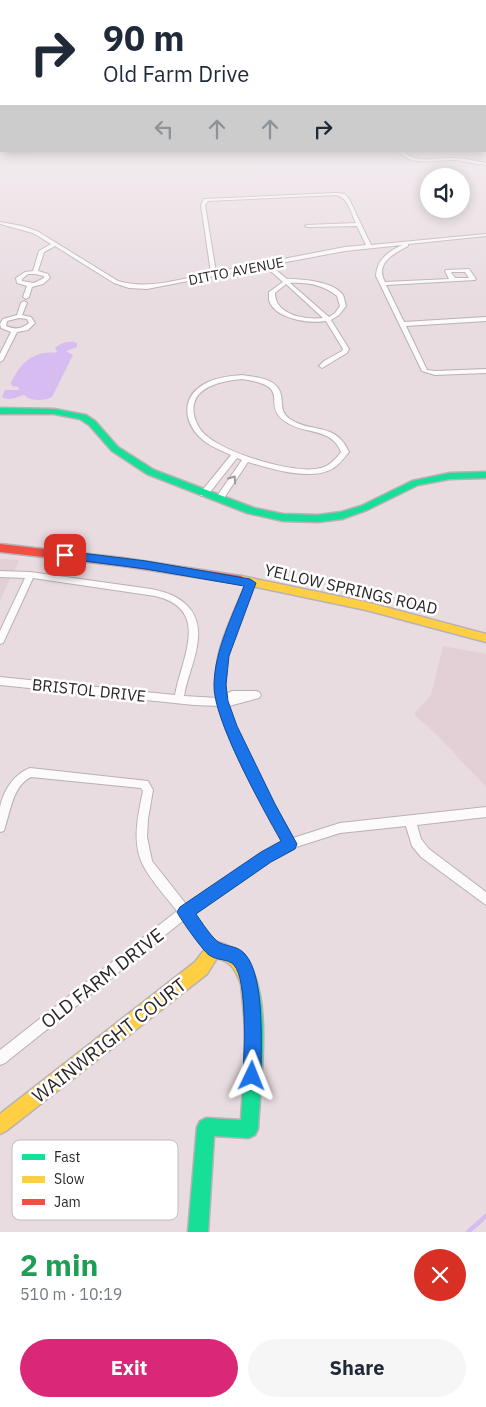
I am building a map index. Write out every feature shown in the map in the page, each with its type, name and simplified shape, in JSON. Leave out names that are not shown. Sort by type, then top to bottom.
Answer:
[{"type":"street","points":[[214,275],[203,205],[206,200],[339,194],[346,197],[369,246]]},
{"type":"street","name":"DITTO AVENUE","points":[[0,223],[30,230],[116,282],[129,286],[147,287],[369,246],[486,236]]},
{"type":"street","points":[[307,226],[359,224]]},
{"type":"street","points":[[413,242],[396,250],[381,263],[379,276],[427,373],[486,371]]},
{"type":"street","points":[[34,272],[42,251],[55,244]]},
{"type":"street","points":[[388,244],[396,250]]},
{"type":"street","points":[[268,264],[328,319],[346,349],[345,352],[322,366]]},
{"type":"street","points":[[34,272],[46,275],[47,278],[38,284],[30,285],[19,282],[19,278],[27,273],[34,272]]},
{"type":"street","points":[[382,284],[453,280]]},
{"type":"street","points":[[287,281],[318,283],[334,290],[340,295],[343,306],[334,317],[328,319],[300,318],[289,315],[274,305],[271,300],[272,292],[287,281]]},
{"type":"street","points":[[18,316],[30,285]]},
{"type":"street","points":[[18,316],[29,318],[32,323],[26,328],[15,331],[3,327],[2,324],[5,320],[18,316]]},
{"type":"street","points":[[403,324],[486,319]]},
{"type":"street","points":[[0,360],[15,331]]},
{"type":"street","points":[[335,357],[339,366]]},
{"type":"street","points":[[242,377],[266,382],[273,386],[276,391],[277,406],[284,418],[297,425],[329,434],[342,444],[345,452],[334,465],[317,472],[288,469],[235,455],[218,448],[205,438],[194,427],[189,416],[190,406],[195,394],[205,386],[218,380],[242,377]]},
{"type":"street","points":[[0,411],[61,413],[83,417],[125,457],[151,473],[260,514],[275,517],[324,518],[356,511],[417,483],[451,476],[486,475]]},
{"type":"street","points":[[204,494],[235,455]]},
{"type":"street","points":[[219,499],[247,458]]},
{"type":"street","name":"YELLOW SPRINGS ROAD","points":[[0,548],[146,565],[250,583],[354,605],[486,638]]},
{"type":"street","points":[[0,574],[30,575],[162,594],[180,603],[192,619],[194,636],[183,674],[179,699]]},
{"type":"street","points":[[0,641],[30,575]]},
{"type":"street","points":[[250,583],[223,656],[220,673],[222,701],[240,747],[290,844]]},
{"type":"street","name":"BRISTOL DRIVE","points":[[0,681],[179,699],[196,703],[244,700],[252,695]]},
{"type":"street","points":[[0,827],[16,782],[22,775],[30,772],[144,784],[148,790],[141,837],[143,851],[148,864],[214,949],[232,954],[240,961],[247,976],[251,993],[253,1024],[249,1129],[206,1127],[198,1232]]},
{"type":"street","name":"OLD FARM DRIVE","points":[[0,1058],[185,912],[266,857],[290,844],[340,828],[486,812]]},
{"type":"street","points":[[410,820],[416,842],[425,853],[486,899]]},
{"type":"street","name":"WAINWRIGHT COURT","points":[[0,1126],[200,968],[214,949]]},
{"type":"shaded area","points":[[66,342],[77,343],[77,347],[66,351],[73,355],[52,397],[39,400],[26,397],[25,395],[11,399],[2,397],[5,390],[19,390],[18,387],[12,386],[11,383],[18,370],[28,360],[40,354],[55,353],[57,351],[55,348],[59,345]]},
{"type":"shaded area","points":[[0,559],[19,560],[0,601]]},
{"type":"shaded area","points":[[443,646],[486,654],[486,787],[439,737],[414,714],[431,695]]},
{"type":"waterway","points":[[468,1232],[486,1216]]},
{"type":"traffic: fast","points":[[0,411],[54,412],[75,414],[83,417],[92,423],[107,441],[126,458],[151,472],[250,511],[283,518],[330,518],[364,508],[395,491],[415,483],[450,476],[486,475]]},
{"type":"traffic: fast","points":[[198,1232],[206,1127],[249,1129],[254,1037],[254,1019],[249,983]]},
{"type":"traffic: slow","points":[[241,580],[366,606],[486,638]]},
{"type":"traffic: slow","points":[[0,1125],[201,968],[214,949],[233,956],[244,969],[249,983]]},
{"type":"traffic: jam","points":[[0,548],[123,562],[241,580]]},
{"type":"route","points":[[65,555],[146,565],[250,583],[223,656],[220,673],[222,701],[240,747],[290,844],[266,857],[185,912],[214,949],[232,954],[240,961],[247,976],[251,993],[253,1024],[252,1076]]}]
